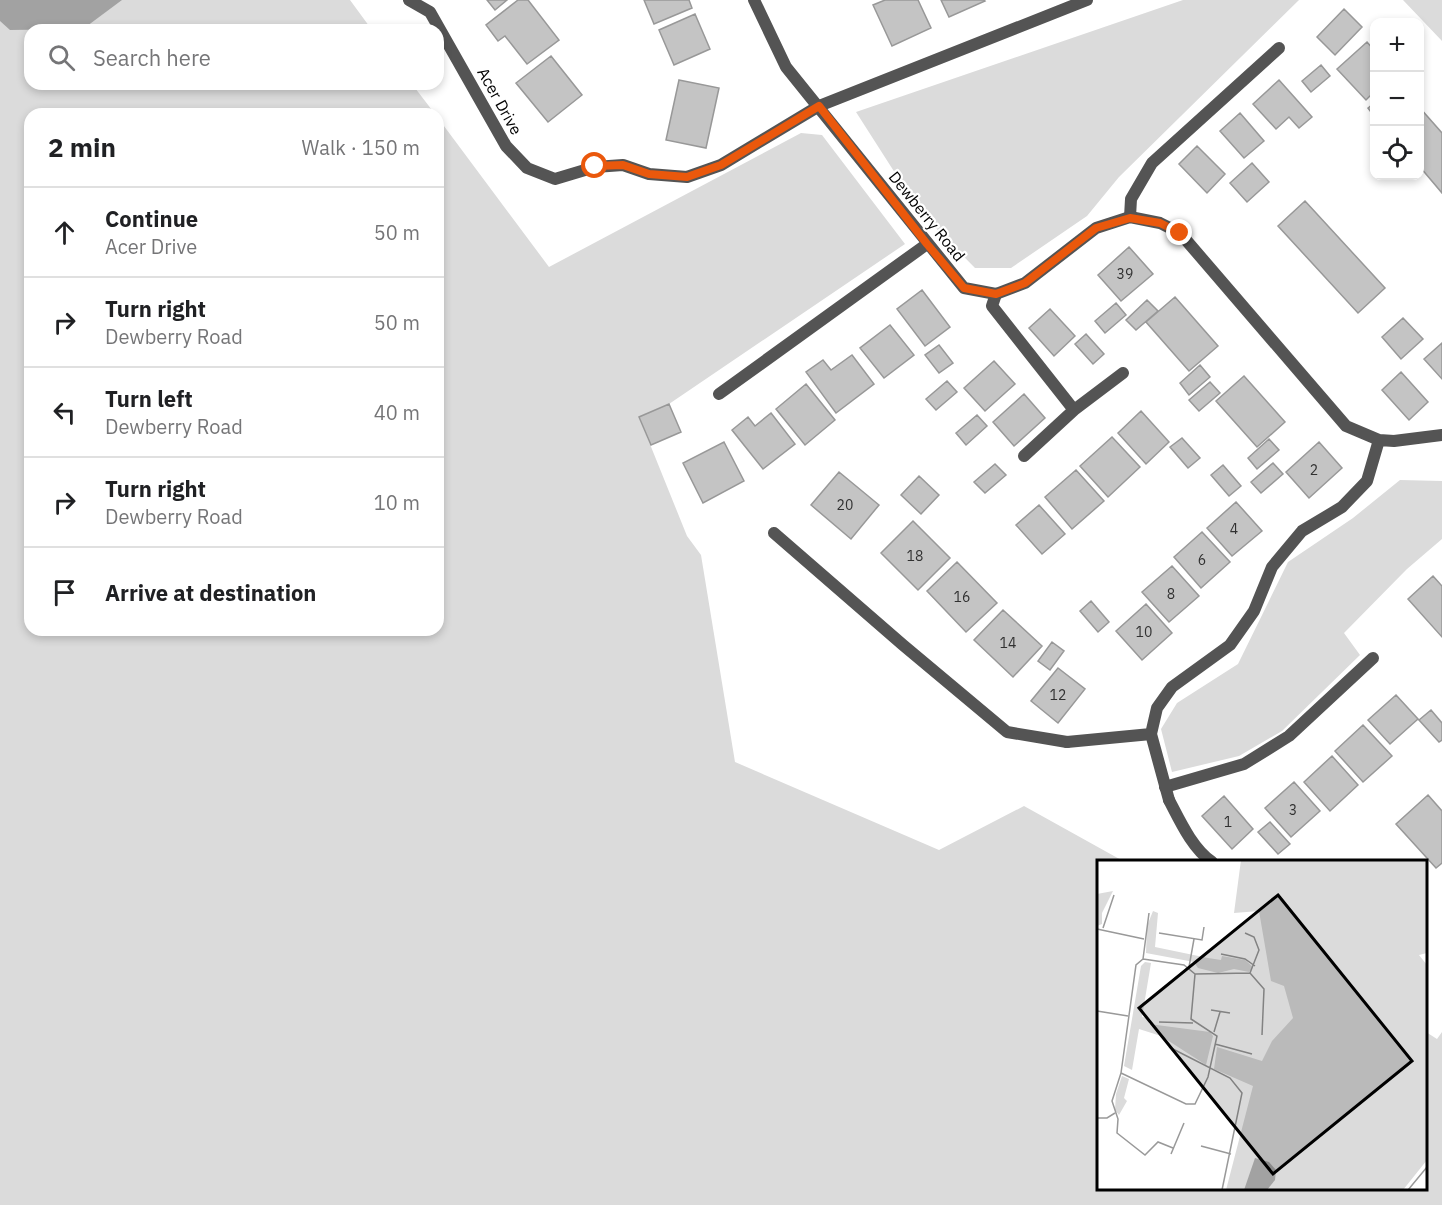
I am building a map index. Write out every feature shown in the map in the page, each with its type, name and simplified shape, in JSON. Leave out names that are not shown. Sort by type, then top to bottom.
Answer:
[{"type":"street","name":"Acer Drive","points":[[409,0],[430,12],[437,24]]},
{"type":"street","name":"Dewberry Road","points":[[754,0],[786,67],[927,244],[964,288],[996,294]]},
{"type":"street","name":"Acer Drive","points":[[444,37],[506,146],[527,168],[555,179],[595,166],[623,165],[649,174],[687,177],[721,165],[819,106],[1087,0]]},
{"type":"street","points":[[1130,218],[1131,199],[1152,163],[1279,48]]},
{"type":"street","points":[[1074,410],[992,306],[996,294],[1025,283],[1096,228],[1130,218],[1160,223],[1180,233],[1346,426],[1379,440],[1394,441],[1442,435]]},
{"type":"street","points":[[719,394],[927,244]]},
{"type":"street","points":[[1024,456],[1074,410],[1123,373]]},
{"type":"street","points":[[1210,860],[1204,856],[1185,829],[1169,800],[1151,734],[1157,708],[1172,687],[1230,645],[1254,611],[1272,567],[1302,531],[1342,507],[1366,481],[1379,440]]},
{"type":"street","points":[[774,533],[1007,732],[1067,742],[1151,734]]},
{"type":"street","points":[[1165,787],[1244,764],[1288,736],[1373,658]]},
{"type":"shaded area","points":[[0,0],[350,0],[368,24],[24,24],[24,90],[417,90],[430,108],[24,108],[24,636],[444,636],[444,126],[549,267],[801,133],[822,135],[905,244],[669,404],[639,417],[687,536],[701,555],[735,762],[939,850],[1024,806],[1121,860],[1097,860],[1097,1190],[1427,1190],[1427,1033],[1437,1039],[1442,1032],[1442,1205],[0,1205]]},
{"type":"shaded area","points":[[0,0],[122,0],[90,24],[24,24],[24,30],[10,30],[0,21]]},
{"type":"shaded area","points":[[1183,0],[1299,0],[1119,177],[1087,216],[1011,268],[975,268],[920,212],[856,112]]},
{"type":"shaded area","points":[[1403,0],[1442,0],[1442,41],[1424,22],[1424,18],[1420,18]]},
{"type":"shaded area","points":[[1400,480],[1442,481],[1442,539],[1407,569],[1344,633],[1360,655],[1282,731],[1239,756],[1172,772],[1161,729],[1177,703],[1238,664],[1288,562],[1353,518]]},
{"type":"building","points":[[487,0],[507,0],[495,10]]},
{"type":"building","points":[[518,0],[528,0],[559,40],[527,64],[505,36],[498,41],[486,25]]},
{"type":"building","points":[[644,0],[689,0],[692,8],[654,24]]},
{"type":"building","points":[[885,0],[918,0],[931,28],[892,46],[873,5]]},
{"type":"building","points":[[941,0],[984,0],[985,1],[949,17]]},
{"type":"building","points":[[1344,9],[1362,27],[1335,55],[1317,37]]},
{"type":"building","points":[[695,14],[710,49],[674,65],[659,30]]},
{"type":"building","points":[[1367,42],[1370,45],[1370,96],[1366,100],[1337,69]]},
{"type":"building","points":[[551,56],[582,95],[548,122],[516,83]]},
{"type":"building","points":[[1321,65],[1330,76],[1311,92],[1302,81]]},
{"type":"building","points":[[679,80],[719,88],[706,148],[666,140]]},
{"type":"building","points":[[1279,80],[1312,117],[1299,128],[1289,117],[1276,129],[1253,104]]},
{"type":"building","points":[[1240,113],[1264,141],[1244,158],[1220,131]]},
{"type":"building","points":[[1424,113],[1442,133],[1442,193],[1424,172]]},
{"type":"building","points":[[1197,146],[1225,174],[1207,193],[1179,164]]},
{"type":"building","points":[[1252,163],[1269,182],[1247,202],[1230,183]]},
{"type":"building","points":[[1305,201],[1385,288],[1358,313],[1278,226]]},
{"type":"building","points":[[1129,247],[1153,274],[1121,301],[1098,275]]},
{"type":"building","points":[[922,290],[950,327],[925,346],[897,309]]},
{"type":"building","points":[[1175,297],[1218,346],[1189,371],[1146,322]]},
{"type":"building","points":[[1147,300],[1158,311],[1136,330],[1126,320]]},
{"type":"building","points":[[1116,303],[1126,315],[1105,333],[1095,321]]},
{"type":"building","points":[[1050,309],[1075,336],[1054,356],[1029,328]]},
{"type":"building","points":[[1403,318],[1423,339],[1401,359],[1382,337]]},
{"type":"building","points":[[890,325],[914,355],[884,378],[860,348]]},
{"type":"building","points":[[1086,334],[1104,354],[1093,364],[1075,344]]},
{"type":"building","points":[[1442,343],[1442,379],[1424,359]]},
{"type":"building","points":[[939,345],[953,363],[939,373],[925,355]]},
{"type":"building","points":[[852,355],[874,384],[836,413],[806,372],[823,360],[831,370]]},
{"type":"building","points":[[994,361],[1015,384],[985,411],[964,388]]},
{"type":"building","points":[[1200,365],[1210,377],[1189,395],[1180,383]]},
{"type":"building","points":[[1401,372],[1428,402],[1409,420],[1382,390]]},
{"type":"building","points":[[1244,376],[1285,422],[1257,447],[1216,401]]},
{"type":"building","points":[[947,381],[957,392],[936,410],[926,399]]},
{"type":"building","points":[[1210,382],[1220,393],[1199,411],[1189,400]]},
{"type":"building","points":[[806,384],[835,420],[805,445],[776,409]]},
{"type":"building","points":[[1024,394],[1045,418],[1014,446],[993,422]]},
{"type":"building","points":[[669,404],[681,432],[651,445],[639,417]]},
{"type":"building","points":[[1141,411],[1169,442],[1146,464],[1118,433]]},
{"type":"building","points":[[771,413],[795,444],[763,469],[732,430],[748,417],[755,426]]},
{"type":"building","points":[[977,415],[987,426],[966,445],[956,433]]},
{"type":"building","points":[[1112,437],[1140,467],[1108,497],[1080,466]]},
{"type":"building","points":[[1182,438],[1200,458],[1188,468],[1170,447]]},
{"type":"building","points":[[1269,439],[1279,450],[1257,469],[1248,458]]},
{"type":"building","points":[[724,442],[744,481],[703,503],[683,463]]},
{"type":"building","points":[[1319,442],[1342,468],[1309,498],[1286,472]]},
{"type":"building","points":[[1273,463],[1283,474],[1261,493],[1251,482]]},
{"type":"building","points":[[995,464],[1006,475],[985,493],[974,482]]},
{"type":"building","points":[[1223,465],[1241,486],[1229,496],[1211,475]]},
{"type":"building","points":[[1076,470],[1104,501],[1072,529],[1045,497]]},
{"type":"building","points":[[839,472],[879,505],[851,539],[811,505]]},
{"type":"building","points":[[919,476],[939,495],[921,514],[901,495]]},
{"type":"building","points":[[1236,502],[1262,531],[1232,556],[1207,528]]},
{"type":"building","points":[[1039,505],[1065,534],[1042,554],[1016,525]]},
{"type":"building","points":[[913,521],[950,558],[918,590],[881,553]]},
{"type":"building","points":[[1202,532],[1230,562],[1201,588],[1174,557]]},
{"type":"building","points":[[957,562],[997,603],[966,632],[927,591]]},
{"type":"building","points":[[1172,566],[1199,596],[1169,622],[1142,592]]},
{"type":"building","points":[[1433,576],[1442,586],[1442,637],[1408,599]]},
{"type":"building","points":[[1091,601],[1109,622],[1098,632],[1080,611]]},
{"type":"building","points":[[1146,604],[1172,633],[1142,660],[1116,631]]},
{"type":"building","points":[[1003,610],[1042,646],[1013,677],[974,640]]},
{"type":"building","points":[[1052,642],[1064,651],[1050,670],[1038,661]]},
{"type":"building","points":[[1058,668],[1085,689],[1058,723],[1031,701]]},
{"type":"building","points":[[1396,695],[1418,719],[1390,744],[1368,720]]},
{"type":"building","points":[[1431,710],[1442,723],[1442,740],[1439,742],[1419,720]]},
{"type":"building","points":[[1363,725],[1392,756],[1363,782],[1335,751]]},
{"type":"building","points":[[1332,756],[1358,785],[1330,811],[1304,782]]},
{"type":"building","points":[[1294,782],[1320,811],[1291,837],[1265,808]]},
{"type":"building","points":[[1428,795],[1442,811],[1442,863],[1436,868],[1396,824]]},
{"type":"building","points":[[1224,796],[1253,829],[1232,849],[1202,816]]},
{"type":"building","points":[[1270,822],[1290,844],[1278,854],[1258,832]]},
{"type":"route","points":[[595,166],[623,165],[649,174],[687,177],[721,165],[819,106],[964,288],[996,294],[1025,283],[1096,228],[1113,222],[1130,218],[1160,223],[1180,233]]}]
